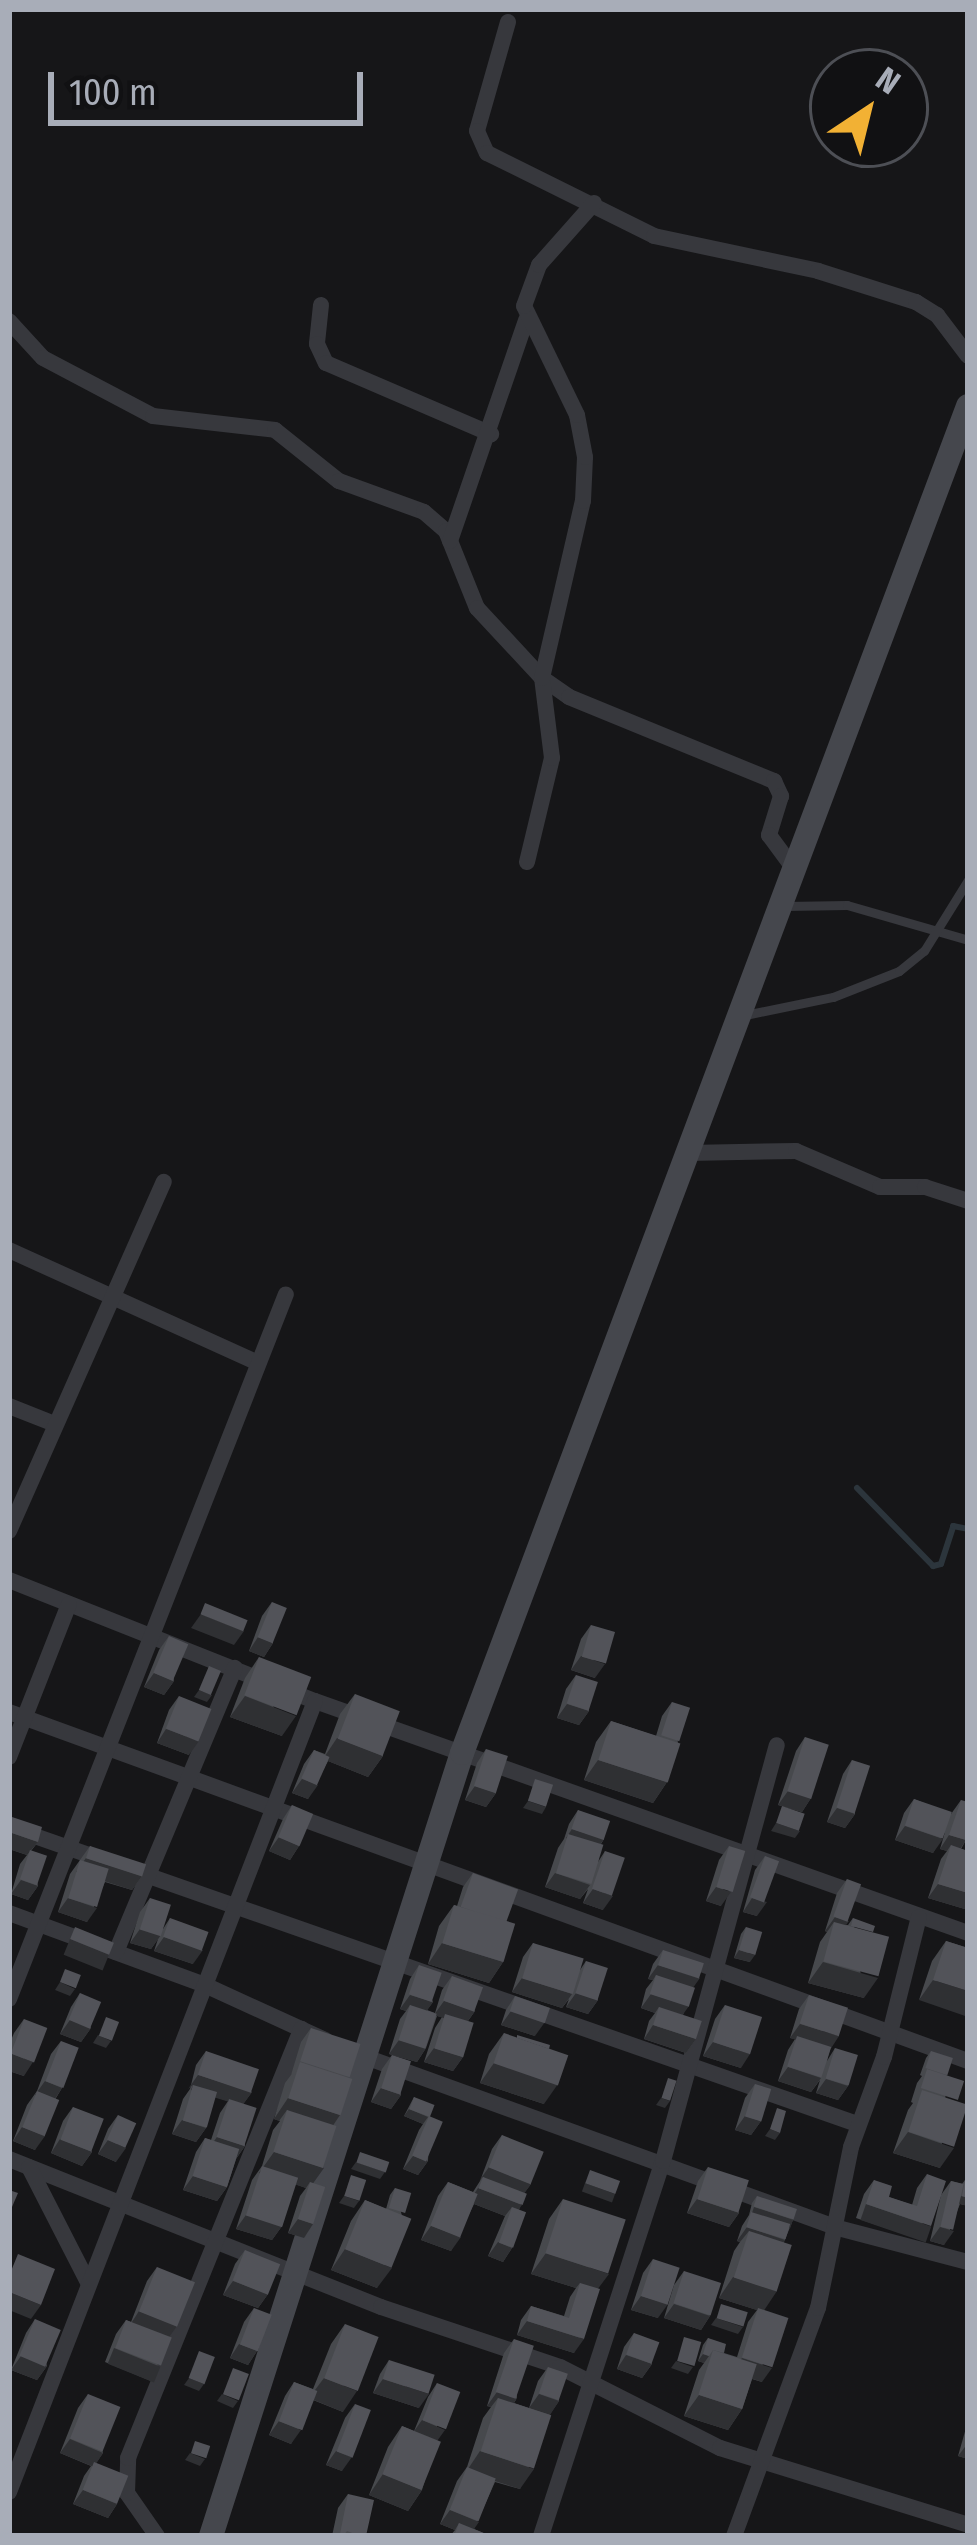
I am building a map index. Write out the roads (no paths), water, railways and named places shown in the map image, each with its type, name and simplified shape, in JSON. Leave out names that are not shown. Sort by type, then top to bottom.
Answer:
[{"type":"street","points":[[508,22],[478,143],[654,236],[799,266],[916,302],[937,315],[968,356]]},
{"type":"street","points":[[450,541],[491,434],[539,265],[594,202]]},
{"type":"street","points":[[321,305],[317,344],[326,363],[491,434]]},
{"type":"street","points":[[526,320],[577,415],[585,457],[583,501],[542,678],[552,758],[527,862]]},
{"type":"street","points":[[9,321],[43,358],[153,416],[275,430],[339,481],[424,512],[450,541],[477,608],[542,678],[568,697],[774,781],[781,796],[769,835],[794,868]]},
{"type":"street","points":[[212,2536],[462,1753],[794,868],[961,446],[968,406]]},
{"type":"street","points":[[688,1153],[796,1151],[880,1187],[925,1187],[968,1201]]},
{"type":"street","points":[[9,1531],[14,1505],[164,1182]]},
{"type":"street","points":[[9,1250],[258,1364]]},
{"type":"street","points":[[9,1999],[34,1922],[286,1294]]},
{"type":"street","points":[[9,1406],[52,1423]]},
{"type":"street","points":[[9,1580],[316,1701],[968,1933]]},
{"type":"street","points":[[9,1757],[17,1715],[69,1604]]},
{"type":"street","points":[[116,1952],[235,1668]]},
{"type":"street","points":[[9,2492],[316,1701]]},
{"type":"street","points":[[17,1715],[968,2061]]},
{"type":"street","points":[[541,2536],[587,2380],[692,2064],[777,1744]]},
{"type":"street","points":[[9,1828],[143,1879],[857,2124]]},
{"type":"street","points":[[9,1912],[207,1985],[368,2058],[838,2228],[968,2262]]},
{"type":"street","points":[[734,2536],[766,2464],[838,2228],[857,2124],[890,2032],[919,1917]]},
{"type":"street","points":[[157,2536],[127,2493],[128,2458],[301,2030]]},
{"type":"street","points":[[9,2159],[299,2274],[587,2380],[680,2431],[766,2464],[968,2525]]},
{"type":"street","points":[[29,2167],[89,2284]]},
{"type":"lane","points":[[739,1016],[833,998],[899,971],[939,930],[968,880]]},
{"type":"lane","points":[[780,906],[847,905],[968,940]]},
{"type":"waterway","points":[[857,1488],[933,1566],[941,1564],[953,1526],[968,1529]]}]
